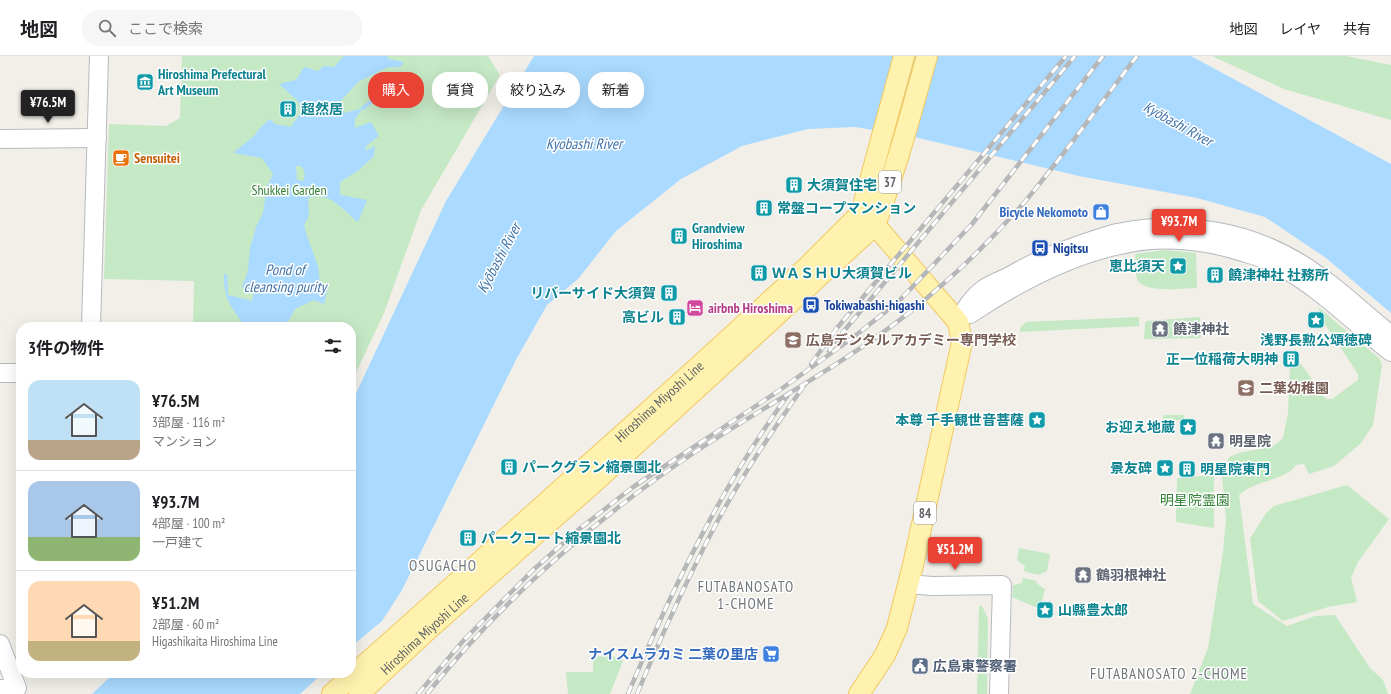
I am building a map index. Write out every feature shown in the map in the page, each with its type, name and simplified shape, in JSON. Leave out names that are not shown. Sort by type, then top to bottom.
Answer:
[{"type":"main road","name":"Hiroshima Miyoshi Line","points":[[356,673],[698,367],[808,266],[868,219],[881,138],[904,56]]},
{"type":"main road","name":"Hiroshima Miyoshi Line","points":[[359,694],[431,627],[617,462],[868,219],[887,194],[927,56]]},
{"type":"main road","name":"84","points":[[859,694],[885,655],[897,628],[962,342],[958,322],[868,219]]},
{"type":"main road","name":"Hiroshima Miyoshi Line","points":[[332,694],[350,678]]},
{"type":"street","points":[[91,322],[99,56]]},
{"type":"street","points":[[0,139],[97,138]]},
{"type":"street","points":[[958,322],[969,304],[983,289],[1040,259],[1094,239],[1118,233],[1148,228],[1181,228],[1220,232],[1260,243],[1279,251],[1301,264],[1335,288],[1391,335]]},
{"type":"street","points":[[958,322],[1018,285],[1075,259],[1121,246],[1150,240],[1199,242],[1219,245],[1276,264],[1325,298],[1391,352]]},
{"type":"street","points":[[0,373],[16,373]]},
{"type":"street","points":[[908,584],[932,586],[1002,585],[999,694]]},
{"type":"street","points":[[0,644],[17,688],[0,689]]},
{"type":"green space","name":"Shukkei Garden","points":[[182,56],[488,56],[498,72],[496,72],[496,82],[488,96],[488,72],[432,72],[432,108],[481,108],[421,210],[384,313],[356,372],[356,322],[193,322],[194,281],[104,279],[109,124],[166,126],[180,118]]},
{"type":"green space","points":[[1212,56],[1346,56],[1391,65],[1391,120],[1284,89]]},
{"type":"green space","points":[[1165,250],[1196,253],[1197,288],[1164,289],[1147,287],[1141,284],[1136,276],[1135,254]]},
{"type":"green space","points":[[1318,307],[1380,359],[1382,365],[1373,425],[1361,443],[1334,466],[1309,474],[1304,464],[1296,465],[1285,474],[1254,486],[1239,495],[1253,604],[1287,626],[1315,616],[1335,615],[1370,668],[1383,680],[1388,694],[1190,694],[1208,648],[1223,552],[1226,519],[1222,477],[1229,457],[1242,452],[1272,447],[1283,438],[1288,413],[1290,368],[1301,364],[1326,399],[1332,399],[1358,380],[1358,374],[1323,321]]},
{"type":"green space","points":[[1139,317],[1139,326],[1020,332],[1020,328],[1026,322]]},
{"type":"green space","points":[[1200,317],[1201,338],[1144,339],[1145,323],[1147,321]]},
{"type":"green space","points":[[1163,415],[1184,415],[1184,420],[1163,421]]},
{"type":"green space","name":"明星院霊園","points":[[1214,475],[1214,528],[1176,522],[1177,478]]},
{"type":"green space","points":[[1347,485],[1389,519],[1358,562],[1351,578],[1357,602],[1328,607],[1283,621],[1258,601],[1250,539],[1266,513],[1274,506]]},
{"type":"green space","points":[[1019,548],[1050,554],[1047,571],[1038,575],[1024,571],[1025,566],[1017,560]]},
{"type":"green space","points":[[1023,578],[1037,581],[1036,583],[1045,589],[1040,609],[1012,597],[1013,585],[1022,583]]},
{"type":"green space","points":[[979,606],[982,606],[988,619],[987,694],[977,694]]},
{"type":"green space","points":[[593,656],[620,657],[623,661],[610,694],[568,694],[566,672],[593,672]]},
{"type":"water","name":"Pond of cleansing purity","points":[[344,56],[387,56],[389,59],[404,62],[400,67],[388,67],[378,72],[368,72],[368,77],[358,82],[339,103],[345,113],[363,108],[355,119],[355,128],[371,122],[379,136],[367,145],[365,151],[375,146],[374,156],[359,170],[340,182],[340,195],[367,200],[358,222],[335,202],[329,199],[316,196],[308,198],[309,216],[304,225],[318,267],[322,286],[329,283],[324,304],[314,300],[295,309],[288,322],[242,322],[231,306],[227,296],[224,283],[224,274],[227,274],[228,295],[252,301],[254,292],[242,287],[248,271],[250,248],[256,227],[263,213],[267,187],[273,174],[262,158],[233,153],[254,136],[270,119],[275,124],[291,127],[301,112],[299,102],[279,84],[296,80],[304,67],[318,71],[324,66],[334,67]],"holes":[[[296,166],[301,166],[305,173],[303,181],[297,180]]]},
{"type":"water","name":"Kyobashi River","points":[[534,56],[1191,56],[1391,164],[1391,313],[1326,258],[1265,217],[1197,198],[1079,176],[910,136],[855,127],[808,129],[742,146],[681,179],[616,231],[578,279],[547,305],[517,358],[402,590],[382,621],[356,643],[356,393],[446,201],[502,108],[580,108],[580,72],[524,72]]},
{"type":"water","points":[[109,678],[318,678],[300,694],[92,694]]},
{"type":"waterway","points":[[363,108],[368,104]]},
{"type":"railway","points":[[811,364],[837,328],[1066,56]]},
{"type":"railway","points":[[829,351],[843,332],[1075,56]]},
{"type":"railway","points":[[418,694],[463,641],[532,571],[578,530],[633,487],[777,392],[855,336],[899,301],[972,224],[1103,56]]},
{"type":"railway","points":[[427,694],[486,626],[518,594],[586,533],[658,478],[695,452],[858,350],[910,312],[941,286],[972,258],[1028,198],[1137,56]]},
{"type":"railway","points":[[637,694],[655,651],[716,524],[759,452],[806,383]]},
{"type":"railway","points":[[628,694],[662,616],[699,540],[741,466],[788,395]]},
{"type":"place","name":"Hiroshima Prefectural Art Museum","points":[[145,82]]},
{"type":"place","name":"超然居","points":[[288,109]]},
{"type":"place","name":"Sensuitei","points":[[121,158]]},
{"type":"place","name":"大須賀住宅","points":[[794,185]]},
{"type":"place","name":"常盤コープマンション","points":[[764,208]]},
{"type":"place","name":"Bicycle Nekomoto","points":[[1101,212]]},
{"type":"place","name":"Grandview Hiroshima","points":[[679,236]]},
{"type":"place","name":"Nigitsu","points":[[1040,248]]},
{"type":"place","name":"恵比須天","points":[[1178,266]]},
{"type":"place","name":"ＷＡＳＨＵ大須賀ビル","points":[[759,273]]},
{"type":"place","name":"饒津神社 社務所","points":[[1215,275]]},
{"type":"place","name":"リバーサイド大須賀","points":[[669,293]]},
{"type":"place","name":"Tokiwabashi-higashi","points":[[811,305]]},
{"type":"place","name":"airbnb Hiroshima","points":[[695,308]]},
{"type":"place","name":"高ビル","points":[[677,317]]},
{"type":"place","name":"浅野長勲公頌徳碑","points":[[1316,320]]},
{"type":"place","name":"饒津神社","points":[[1160,329]]},
{"type":"place","name":"広島デンタルアカデミー専門学校","points":[[793,340]]},
{"type":"place","name":"正一位稲荷大明神","points":[[1291,359]]},
{"type":"place","name":"二葉幼稚園","points":[[1246,388]]},
{"type":"place","name":"本尊 千手観世音菩薩","points":[[1037,420]]},
{"type":"place","name":"お迎え地蔵","points":[[1188,427]]},
{"type":"place","name":"明星院","points":[[1216,441]]},
{"type":"place","name":"パークグラン縮景園北","points":[[509,467]]},
{"type":"place","name":"景友碑","points":[[1165,468]]},
{"type":"place","name":"明星院東門","points":[[1187,469]]},
{"type":"place","name":"パークコート縮景園北","points":[[468,538]]},
{"type":"place","name":"鶴羽根神社","points":[[1083,575]]},
{"type":"place","name":"山縣豊太郎","points":[[1045,610]]},
{"type":"place","name":"ナイスムラカミ 二葉の里店","points":[[771,654]]},
{"type":"place","name":"広島東警察署","points":[[920,666]]},
{"type":"district","name":"OSUGACHO","points":[[443,566]]},
{"type":"district","name":"FUTABANOSATO 1-CHOME","points":[[746,596]]},
{"type":"district","name":"FUTABANOSATO 2-CHOME","points":[[1169,674]]},
{"type":"water label","name":"Kyōbashi River","points":[[1178,124]]},
{"type":"water label","name":"Kyōbashi River","points":[[499,258]]}]
